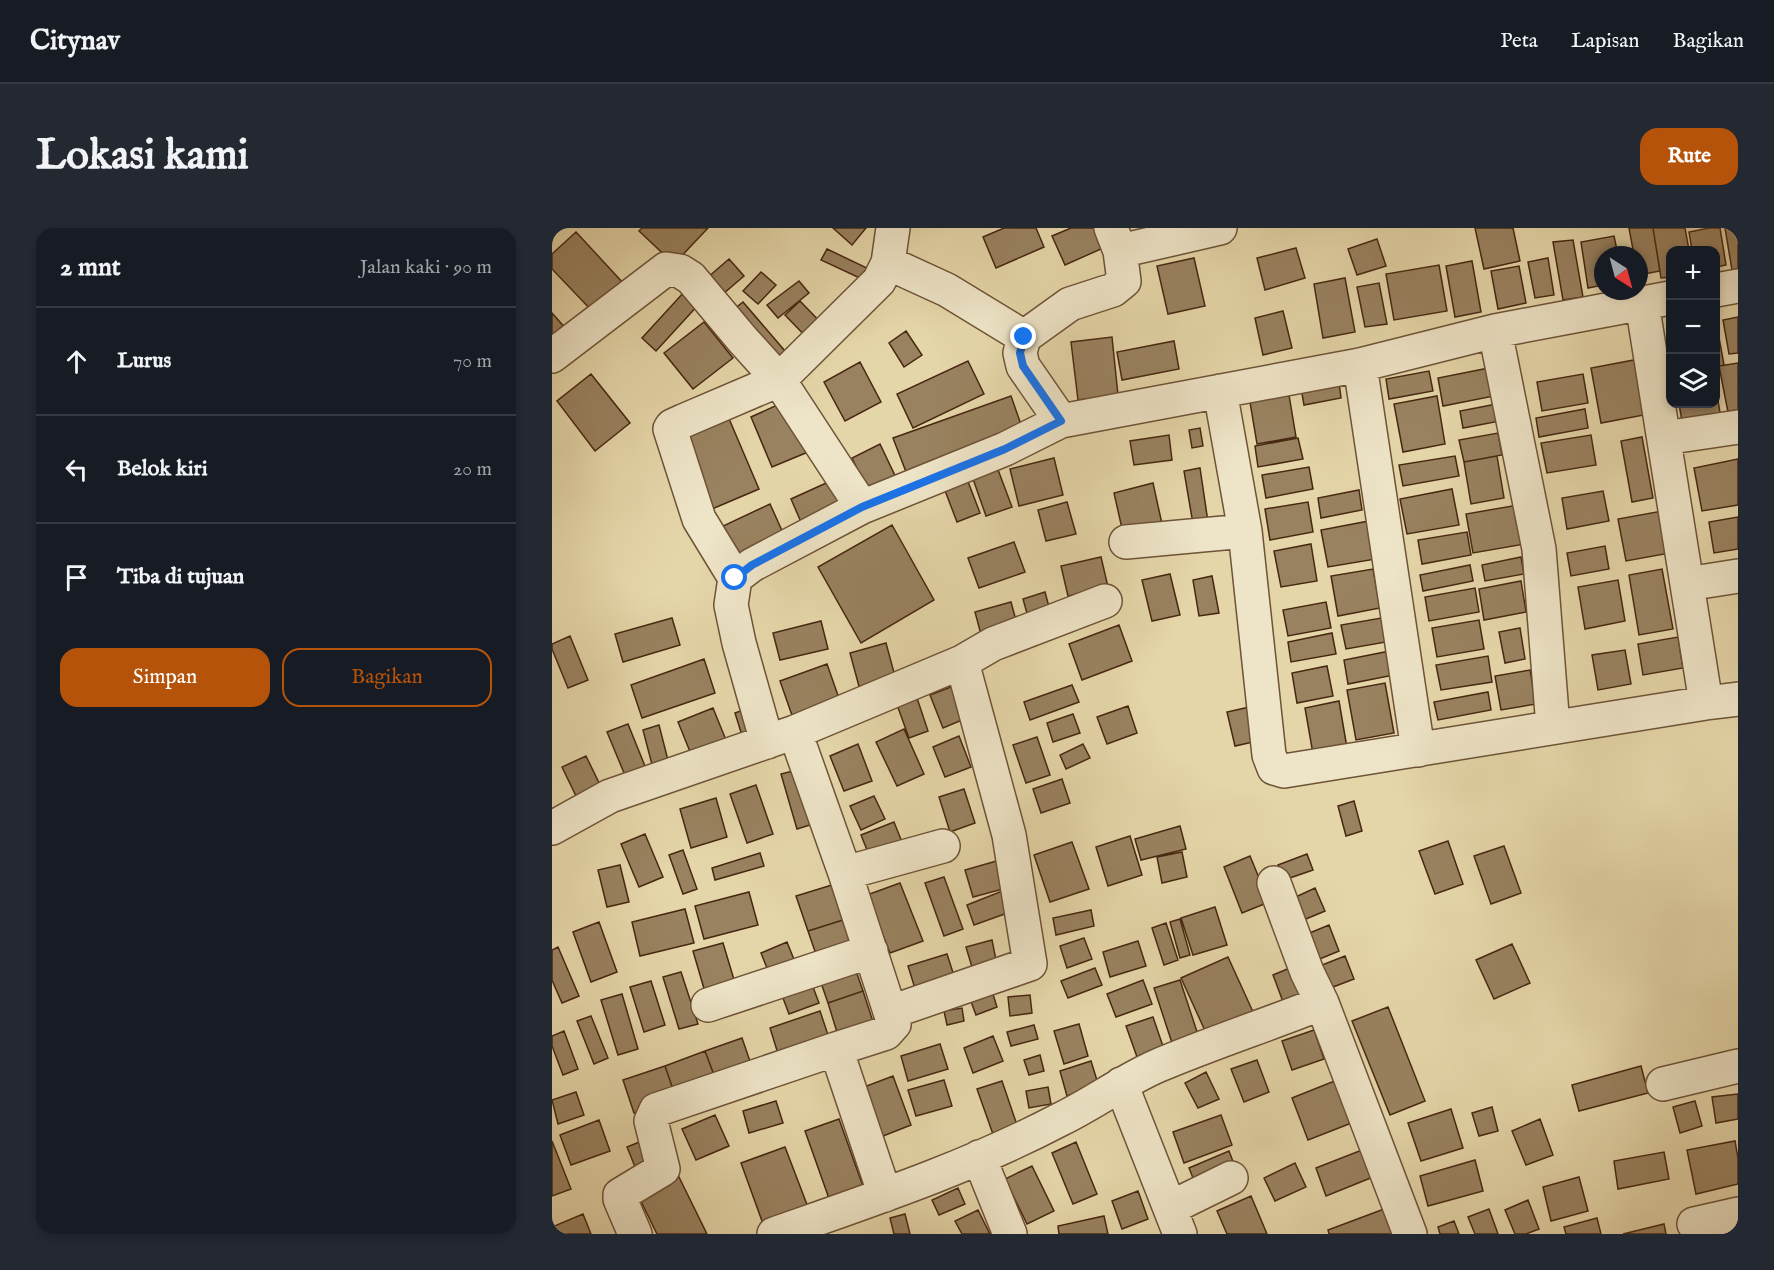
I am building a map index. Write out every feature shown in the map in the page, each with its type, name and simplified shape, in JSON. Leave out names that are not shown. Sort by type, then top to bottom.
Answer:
[{"type":"street","points":[[635,1234],[620,1196],[663,1169],[651,1122],[656,1110],[886,1033],[894,1024],[845,873],[739,643],[731,605],[735,578],[699,519],[670,429],[683,420],[779,380],[879,281],[888,262],[893,228]]},
{"type":"street","points":[[1061,421],[1023,366],[1020,353],[1024,337],[1070,304],[1113,290],[1124,281],[1116,239],[1220,228]]},
{"type":"street","points":[[888,262],[947,290],[1024,337]]},
{"type":"street","points":[[552,356],[666,268],[680,271],[691,278],[779,380],[862,507]]},
{"type":"street","points":[[1720,289],[1738,286]]},
{"type":"street","points":[[735,578],[752,565],[862,507],[1005,449],[1061,421],[1360,365],[1495,332],[1656,300],[1664,438],[1706,702]]},
{"type":"street","points":[[1495,332],[1539,549],[1553,727]]},
{"type":"street","points":[[1360,365],[1418,750]]},
{"type":"street","points":[[1220,391],[1245,531],[1269,755],[1274,768],[1284,771],[1706,702],[1738,699]]},
{"type":"street","points":[[1664,438],[1738,427]]},
{"type":"street","points":[[1126,542],[1245,531]]},
{"type":"street","points":[[1687,584],[1738,576]]},
{"type":"street","points":[[552,828],[610,796],[781,737],[962,662],[993,644],[1105,601]]},
{"type":"street","points":[[891,1012],[1030,964],[1009,835],[962,662]]},
{"type":"street","points":[[845,873],[943,846]]},
{"type":"street","points":[[1274,883],[1410,1234]]},
{"type":"street","points":[[708,1005],[871,951]]},
{"type":"street","points":[[774,1234],[885,1195],[979,1157],[1061,1119],[1121,1084],[1156,1067],[1322,1003]]},
{"type":"street","points":[[836,1049],[885,1195]]},
{"type":"street","points":[[1663,1084],[1738,1066]]},
{"type":"street","points":[[1121,1084],[1175,1221],[1231,1178]]},
{"type":"street","points":[[979,1157],[1010,1234]]},
{"type":"street","points":[[1694,1224],[1738,1214]]},
{"type":"building","points":[[642,228],[708,228],[674,264],[639,231]]},
{"type":"building","points":[[833,228],[866,228],[852,245]]},
{"type":"building","points":[[1004,228],[1036,228],[1044,247],[996,268],[983,237]]},
{"type":"building","points":[[1071,228],[1105,228],[1112,244],[1065,265],[1052,236]]},
{"type":"building","points":[[1475,228],[1513,228],[1520,261],[1484,269]]},
{"type":"building","points":[[1629,228],[1653,228],[1660,271],[1648,273],[1648,246],[1632,246]]},
{"type":"building","points":[[1653,228],[1685,228],[1688,246],[1666,246],[1666,277],[1661,278]]},
{"type":"building","points":[[1720,228],[1726,265],[1720,266],[1720,246],[1691,246],[1689,232]]},
{"type":"building","points":[[1725,228],[1738,228],[1738,269],[1732,270]]},
{"type":"building","points":[[576,232],[624,284],[594,313],[552,269],[552,254]]},
{"type":"building","points":[[1614,236],[1616,246],[1594,246],[1594,287],[1588,288],[1581,242]]},
{"type":"building","points":[[1377,239],[1386,266],[1357,275],[1348,249]]},
{"type":"building","points":[[1573,240],[1583,297],[1563,300],[1553,242]]},
{"type":"building","points":[[1296,248],[1305,278],[1265,290],[1257,258]]},
{"type":"building","points":[[827,249],[869,269],[864,280],[821,260]]},
{"type":"building","points":[[1194,258],[1205,306],[1168,314],[1157,266]]},
{"type":"building","points":[[1548,258],[1554,295],[1535,298],[1528,262]]},
{"type":"building","points":[[729,259],[744,276],[723,294],[707,278]]},
{"type":"building","points":[[1472,261],[1481,312],[1455,317],[1446,266]]},
{"type":"building","points":[[1439,265],[1447,311],[1394,320],[1386,274]]},
{"type":"building","points":[[1519,266],[1526,303],[1498,309],[1491,271]]},
{"type":"building","points":[[761,272],[776,285],[758,304],[743,291]]},
{"type":"building","points":[[1345,278],[1355,332],[1323,338],[1314,284]]},
{"type":"building","points":[[799,281],[809,293],[778,318],[767,305]]},
{"type":"building","points":[[1379,283],[1387,324],[1365,327],[1357,287]]},
{"type":"building","points":[[685,291],[699,304],[656,351],[642,338]]},
{"type":"building","points":[[800,301],[828,330],[813,344],[785,315]]},
{"type":"building","points":[[743,302],[785,351],[772,362],[729,313]]},
{"type":"building","points":[[1283,311],[1292,348],[1263,355],[1255,318]]},
{"type":"building","points":[[552,313],[567,330],[552,341]]},
{"type":"building","points":[[1738,317],[1738,353],[1729,354],[1723,320]]},
{"type":"building","points":[[704,322],[733,358],[693,389],[664,353]]},
{"type":"building","points":[[906,331],[922,355],[904,367],[889,343]]},
{"type":"building","points":[[1112,337],[1118,395],[1078,400],[1071,342]]},
{"type":"building","points":[[1174,341],[1179,369],[1122,380],[1117,352]]},
{"type":"building","points":[[1720,343],[1724,365],[1720,366]]},
{"type":"building","points":[[1634,360],[1644,415],[1601,423],[1591,368]]},
{"type":"building","points":[[968,361],[984,394],[913,428],[897,394]]},
{"type":"building","points":[[860,362],[881,402],[845,421],[824,382]]},
{"type":"building","points":[[1738,363],[1738,410],[1728,412],[1720,366]]},
{"type":"building","points":[[1489,368],[1494,396],[1443,406],[1438,378]]},
{"type":"building","points":[[1429,371],[1433,391],[1389,399],[1386,379]]},
{"type":"building","points":[[591,374],[630,423],[595,451],[557,401]]},
{"type":"building","points":[[1583,374],[1588,403],[1542,411],[1537,382]]},
{"type":"building","points":[[1339,382],[1341,398],[1304,405],[1301,388]]},
{"type":"building","points":[[1289,395],[1296,437],[1257,444],[1250,402]]},
{"type":"building","points":[[1011,396],[1025,436],[908,477],[893,438]]},
{"type":"building","points":[[1437,396],[1445,444],[1403,452],[1394,404]]},
{"type":"building","points":[[786,401],[808,452],[772,467],[751,417]]},
{"type":"building","points":[[1497,404],[1500,421],[1463,428],[1460,411]]},
{"type":"building","points":[[724,407],[759,489],[712,509],[676,429]]},
{"type":"building","points":[[1680,408],[1719,408],[1722,425],[1684,432]]},
{"type":"building","points":[[1585,409],[1588,428],[1539,437],[1536,418]]},
{"type":"building","points":[[1200,428],[1203,446],[1192,448],[1189,430]]},
{"type":"building","points":[[1498,433],[1502,455],[1464,462],[1459,440]]},
{"type":"building","points":[[1169,435],[1172,460],[1134,465],[1130,441]]},
{"type":"building","points":[[1591,435],[1596,465],[1547,473],[1541,443]]},
{"type":"building","points":[[1642,437],[1653,498],[1632,502],[1621,441]]},
{"type":"building","points":[[1298,438],[1303,459],[1258,467],[1255,446]]},
{"type":"building","points":[[880,444],[899,484],[871,498],[852,458]]},
{"type":"building","points":[[1455,456],[1459,476],[1403,486],[1399,465]]},
{"type":"building","points":[[1497,456],[1504,498],[1471,504],[1464,462]]},
{"type":"building","points":[[1054,458],[1063,495],[1019,506],[1010,469]]},
{"type":"building","points":[[1738,459],[1738,505],[1702,511],[1694,468]]},
{"type":"building","points":[[997,467],[1012,507],[986,516],[972,476]]},
{"type":"building","points":[[1309,467],[1313,489],[1266,498],[1262,475]]},
{"type":"building","points":[[1200,468],[1208,522],[1193,524],[1184,471]]},
{"type":"building","points":[[835,479],[849,509],[804,529],[791,499]]},
{"type":"building","points":[[967,479],[980,513],[957,522],[944,488]]},
{"type":"building","points":[[1153,483],[1162,524],[1123,533],[1114,493]]},
{"type":"building","points":[[1452,489],[1459,525],[1407,534],[1400,499]]},
{"type":"building","points":[[1359,490],[1362,510],[1321,518],[1318,498]]},
{"type":"building","points":[[1603,491],[1609,521],[1567,529],[1562,498]]},
{"type":"building","points":[[1067,502],[1076,534],[1046,541],[1038,510]]},
{"type":"building","points":[[1308,502],[1313,532],[1270,540],[1265,509]]},
{"type":"building","points":[[770,504],[784,535],[736,556],[723,526]]},
{"type":"building","points":[[1518,505],[1525,544],[1473,553],[1466,514]]},
{"type":"building","points":[[1662,511],[1670,553],[1626,561],[1618,519]]},
{"type":"building","points":[[1738,517],[1738,549],[1714,553],[1709,522]]},
{"type":"building","points":[[1369,521],[1376,559],[1328,567],[1321,530]]},
{"type":"building","points":[[892,525],[934,600],[861,643],[818,567]]},
{"type":"building","points":[[1467,532],[1471,555],[1422,564],[1418,540]]},
{"type":"building","points":[[1014,542],[1025,572],[979,588],[968,558]]},
{"type":"building","points":[[1311,544],[1317,581],[1281,587],[1274,551]]},
{"type":"building","points":[[1605,546],[1609,569],[1571,576],[1567,553]]},
{"type":"building","points":[[1101,557],[1108,587],[1068,596],[1061,566]]},
{"type":"building","points":[[1521,557],[1524,574],[1485,581],[1482,565]]},
{"type":"building","points":[[1470,565],[1473,581],[1423,591],[1420,575]]},
{"type":"building","points":[[1373,569],[1380,608],[1338,616],[1331,576]]},
{"type":"building","points":[[1662,569],[1673,629],[1639,635],[1629,575]]},
{"type":"building","points":[[1170,574],[1180,615],[1152,621],[1142,580]]},
{"type":"building","points":[[1212,576],[1219,613],[1199,616],[1193,580]]},
{"type":"building","points":[[1618,580],[1625,621],[1585,629],[1578,587]]},
{"type":"building","points":[[1521,581],[1526,612],[1484,620],[1479,589]]},
{"type":"building","points":[[1475,588],[1479,612],[1429,621],[1425,597]]},
{"type":"building","points":[[1045,592],[1052,618],[1030,624],[1023,599]]},
{"type":"building","points":[[1011,602],[1018,628],[982,638],[975,612]]},
{"type":"building","points":[[1326,602],[1331,628],[1288,636],[1283,610]]},
{"type":"building","points":[[1387,617],[1392,641],[1346,649],[1341,625]]},
{"type":"building","points":[[672,618],[680,645],[623,662],[615,634]]},
{"type":"building","points":[[1479,620],[1484,649],[1437,657],[1432,628]]},
{"type":"building","points":[[821,621],[828,649],[780,660],[773,633]]},
{"type":"building","points":[[1119,625],[1132,661],[1082,680],[1069,644]]},
{"type":"building","points":[[1520,628],[1525,659],[1505,663],[1499,632]]},
{"type":"building","points":[[1332,633],[1336,654],[1291,662],[1288,642]]},
{"type":"building","points":[[570,636],[588,680],[568,688],[552,644]]},
{"type":"building","points":[[1678,637],[1683,668],[1643,675],[1638,644]]},
{"type":"building","points":[[886,643],[896,680],[860,690],[850,653]]},
{"type":"building","points":[[1625,650],[1631,684],[1598,690],[1592,655]]},
{"type":"building","points":[[1390,651],[1394,675],[1348,684],[1344,660]]},
{"type":"building","points":[[1488,656],[1492,682],[1441,690],[1436,665]]},
{"type":"building","points":[[704,659],[715,693],[642,718],[631,685]]},
{"type":"building","points":[[827,664],[841,704],[794,721],[780,681]]},
{"type":"building","points":[[1327,666],[1333,696],[1297,703],[1292,673]]},
{"type":"building","points":[[1530,670],[1536,704],[1501,710],[1495,676]]},
{"type":"building","points":[[1385,683],[1394,733],[1356,740],[1347,690]]},
{"type":"building","points":[[956,685],[969,717],[943,728],[930,695]]},
{"type":"building","points":[[1072,685],[1079,702],[1030,720],[1024,702]]},
{"type":"building","points":[[1488,692],[1491,710],[1438,720],[1434,702]]},
{"type":"building","points":[[916,695],[928,731],[909,738],[896,702]]},
{"type":"building","points":[[1339,701],[1347,748],[1313,754],[1305,708]]},
{"type":"building","points":[[1128,706],[1137,733],[1107,744],[1097,717]]},
{"type":"building","points":[[1254,706],[1262,740],[1235,746],[1227,712]]},
{"type":"building","points":[[752,707],[745,745],[735,713]]},
{"type":"building","points":[[713,708],[728,745],[693,759],[678,722]]},
{"type":"building","points":[[1073,714],[1080,733],[1053,742],[1047,723]]},
{"type":"building","points":[[628,724],[649,776],[629,785],[607,732]]},
{"type":"building","points":[[659,725],[671,772],[655,776],[643,730]]},
{"type":"building","points":[[904,729],[924,774],[897,786],[876,742]]},
{"type":"building","points":[[959,736],[971,767],[945,777],[933,747]]},
{"type":"building","points":[[1037,737],[1050,775],[1026,783],[1013,745]]},
{"type":"building","points":[[858,744],[872,781],[844,791],[830,756]]},
{"type":"building","points":[[1083,744],[1090,758],[1066,769],[1060,755]]},
{"type":"building","points":[[586,756],[602,789],[578,800],[562,767]]},
{"type":"building","points":[[797,770],[813,824],[797,829],[781,774]]},
{"type":"building","points":[[1062,779],[1070,803],[1041,813],[1033,789]]},
{"type":"building","points":[[756,785],[773,834],[747,843],[730,794]]},
{"type":"building","points":[[964,789],[975,823],[950,832],[939,797]]},
{"type":"building","points":[[874,796],[885,819],[861,830],[850,806]]},
{"type":"building","points":[[716,798],[727,837],[691,848],[680,809]]},
{"type":"building","points":[[1354,801],[1362,831],[1346,836],[1338,806]]},
{"type":"building","points":[[894,822],[902,842],[869,855],[861,835]]},
{"type":"building","points":[[1180,826],[1186,849],[1141,860],[1135,839]]},
{"type":"building","points":[[645,834],[663,877],[639,887],[621,844]]},
{"type":"building","points":[[1130,836],[1142,875],[1108,886],[1096,847]]},
{"type":"building","points":[[1448,841],[1463,884],[1435,894],[1419,851]]},
{"type":"building","points":[[1072,842],[1089,889],[1050,902],[1034,855]]},
{"type":"building","points":[[1504,846],[1521,893],[1491,904],[1474,856]]},
{"type":"building","points":[[683,850],[697,889],[683,894],[669,855]]},
{"type":"building","points":[[1182,852],[1187,877],[1162,883],[1157,857]]},
{"type":"building","points":[[760,853],[764,866],[715,880],[712,868]]},
{"type":"building","points":[[1307,854],[1313,870],[1284,880],[1278,865]]},
{"type":"building","points":[[1250,856],[1269,902],[1242,913],[1224,867]]},
{"type":"building","points":[[1007,858],[1014,886],[973,897],[965,870]]},
{"type":"building","points":[[620,865],[629,902],[607,907],[598,870]]},
{"type":"building","points":[[944,877],[963,929],[944,936],[925,883]]},
{"type":"building","points":[[900,883],[923,941],[890,953],[867,895]]},
{"type":"building","points":[[832,885],[843,920],[808,931],[796,896]]},
{"type":"building","points":[[1315,888],[1325,911],[1294,924],[1285,902]]},
{"type":"building","points":[[1005,890],[1013,911],[974,925],[967,905]]},
{"type":"building","points":[[749,892],[758,925],[704,939],[695,906]]},
{"type":"building","points":[[1215,907],[1227,945],[1193,955],[1181,918]]},
{"type":"building","points":[[685,909],[694,943],[640,956],[632,922]]},
{"type":"building","points":[[1091,910],[1094,926],[1056,935],[1053,918]]},
{"type":"building","points":[[1180,919],[1190,955],[1180,958],[1170,922]]},
{"type":"building","points":[[843,920],[853,948],[818,960],[808,931]]},
{"type":"building","points":[[599,922],[617,972],[591,982],[573,932]]},
{"type":"building","points":[[1166,923],[1178,960],[1164,965],[1152,928]]},
{"type":"building","points":[[1329,925],[1339,951],[1310,963],[1300,937]]},
{"type":"building","points":[[1084,938],[1092,959],[1067,968],[1060,946]]},
{"type":"building","points":[[992,940],[996,960],[972,967],[966,947]]},
{"type":"building","points":[[1138,941],[1146,966],[1110,977],[1103,952]]},
{"type":"building","points":[[787,942],[797,967],[771,978],[761,953]]},
{"type":"building","points":[[723,943],[735,983],[705,992],[693,951]]},
{"type":"building","points":[[1512,944],[1530,983],[1494,999],[1476,960]]},
{"type":"building","points":[[558,947],[579,996],[562,1003],[552,980],[552,950]]},
{"type":"building","points":[[947,954],[957,985],[918,998],[908,966]]},
{"type":"building","points":[[1345,956],[1354,979],[1320,992],[1312,969]]},
{"type":"building","points":[[1228,957],[1254,1014],[1207,1035],[1181,978]]},
{"type":"building","points":[[852,959],[863,991],[828,1003],[817,971]]},
{"type":"building","points":[[1297,965],[1310,997],[1285,1007],[1273,975]]},
{"type":"building","points":[[1095,968],[1102,985],[1068,998],[1061,981]]},
{"type":"building","points":[[681,972],[698,1024],[679,1029],[663,977]]},
{"type":"building","points":[[810,979],[819,1003],[789,1014],[780,990]]},
{"type":"building","points":[[1143,980],[1152,1004],[1116,1017],[1107,994]]},
{"type":"building","points":[[1180,980],[1201,1044],[1175,1052],[1154,988]]},
{"type":"building","points":[[651,981],[665,1025],[644,1032],[630,987]]},
{"type":"building","points":[[863,991],[876,1031],[840,1042],[828,1003]]},
{"type":"building","points":[[992,991],[997,1007],[976,1015],[970,999]]},
{"type":"building","points":[[622,994],[638,1049],[618,1055],[601,1000]]},
{"type":"building","points":[[1030,995],[1032,1013],[1010,1016],[1008,997]]},
{"type":"building","points":[[1388,1007],[1425,1101],[1390,1115],[1352,1021]]},
{"type":"building","points":[[962,1008],[964,1021],[947,1025],[944,1011]]},
{"type":"building","points":[[820,1011],[831,1044],[780,1060],[770,1028]]},
{"type":"building","points":[[591,1016],[608,1058],[594,1064],[577,1021]]},
{"type":"building","points":[[1153,1017],[1168,1061],[1142,1071],[1126,1026]]},
{"type":"building","points":[[1079,1024],[1088,1056],[1064,1064],[1054,1031]]},
{"type":"building","points":[[1034,1025],[1038,1039],[1011,1046],[1007,1032]]},
{"type":"building","points":[[1314,1030],[1324,1059],[1292,1070],[1282,1041]]},
{"type":"building","points":[[564,1031],[578,1069],[563,1075],[552,1046],[552,1036]]},
{"type":"building","points":[[993,1036],[1003,1061],[973,1073],[964,1048]]},
{"type":"building","points":[[742,1038],[753,1070],[717,1083],[705,1051]]},
{"type":"building","points":[[940,1044],[948,1069],[908,1081],[901,1056]]},
{"type":"building","points":[[705,1051],[717,1083],[676,1098],[665,1066]]},
{"type":"building","points":[[1040,1055],[1044,1071],[1029,1075],[1024,1060]]},
{"type":"building","points":[[1257,1060],[1269,1092],[1244,1102],[1231,1069]]},
{"type":"building","points":[[1091,1061],[1099,1087],[1067,1096],[1060,1071]]},
{"type":"building","points":[[665,1066],[676,1098],[634,1113],[623,1080]]},
{"type":"building","points":[[1641,1066],[1648,1093],[1579,1111],[1572,1085]]},
{"type":"building","points":[[1206,1072],[1219,1099],[1198,1108],[1185,1083]]},
{"type":"building","points":[[893,1076],[911,1125],[878,1138],[859,1089]]},
{"type":"building","points":[[944,1080],[952,1106],[916,1116],[908,1090]]},
{"type":"building","points":[[1337,1080],[1354,1122],[1308,1140],[1292,1098]]},
{"type":"building","points":[[1002,1081],[1018,1128],[994,1137],[977,1089]]},
{"type":"building","points":[[1048,1087],[1051,1104],[1029,1108],[1026,1091]]},
{"type":"building","points":[[576,1092],[584,1115],[558,1124],[552,1100]]},
{"type":"building","points":[[1738,1094],[1738,1119],[1716,1123],[1712,1097]]},
{"type":"building","points":[[776,1101],[783,1123],[749,1133],[743,1111]]},
{"type":"building","points":[[1695,1101],[1702,1126],[1680,1133],[1673,1107]]},
{"type":"building","points":[[1492,1107],[1498,1131],[1479,1136],[1472,1113]]},
{"type":"building","points":[[1451,1109],[1463,1148],[1421,1161],[1408,1123]]},
{"type":"building","points":[[715,1115],[729,1146],[696,1160],[682,1129]]},
{"type":"building","points":[[1221,1115],[1232,1145],[1184,1163],[1173,1132]]},
{"type":"building","points":[[839,1119],[865,1192],[831,1204],[805,1131]]},
{"type":"building","points":[[1540,1119],[1553,1155],[1526,1165],[1512,1131]]},
{"type":"building","points":[[599,1120],[610,1151],[571,1165],[560,1135]]},
{"type":"building","points":[[552,1141],[571,1189],[552,1196]]},
{"type":"building","points":[[642,1141],[655,1173],[640,1179],[627,1147]]},
{"type":"building","points":[[1735,1141],[1738,1158],[1738,1184],[1696,1194],[1687,1150]]},
{"type":"building","points":[[1076,1142],[1097,1194],[1073,1204],[1052,1153]]},
{"type":"building","points":[[785,1147],[811,1215],[766,1232],[741,1163]]},
{"type":"building","points":[[1362,1150],[1373,1177],[1326,1196],[1316,1168]]},
{"type":"building","points":[[1229,1151],[1237,1172],[1197,1188],[1189,1168]]},
{"type":"building","points":[[1664,1152],[1669,1179],[1618,1189],[1614,1161]]},
{"type":"building","points":[[1475,1160],[1483,1191],[1428,1206],[1420,1176]]},
{"type":"building","points":[[1295,1163],[1306,1187],[1275,1201],[1264,1178]]},
{"type":"building","points":[[1032,1166],[1054,1211],[1027,1224],[1005,1179]]},
{"type":"building","points":[[677,1173],[707,1234],[657,1234],[637,1193]]},
{"type":"building","points":[[1579,1177],[1588,1211],[1551,1221],[1543,1187]]},
{"type":"building","points":[[958,1188],[965,1204],[939,1215],[932,1200]]},
{"type":"building","points":[[1138,1191],[1148,1219],[1122,1229],[1112,1201]]},
{"type":"building","points":[[1251,1196],[1267,1234],[1227,1234],[1217,1211]]},
{"type":"building","points":[[1528,1200],[1539,1229],[1526,1234],[1515,1234],[1505,1210]]},
{"type":"building","points":[[1384,1209],[1393,1234],[1329,1234],[1328,1230]]},
{"type":"building","points":[[1489,1209],[1498,1234],[1475,1234],[1468,1217]]},
{"type":"building","points":[[978,1210],[990,1234],[962,1234],[955,1221]]},
{"type":"building","points":[[583,1214],[591,1234],[552,1234],[552,1227]]},
{"type":"building","points":[[905,1214],[910,1234],[894,1234],[890,1218]]},
{"type":"building","points":[[1104,1216],[1108,1234],[1059,1234],[1058,1226]]},
{"type":"building","points":[[1597,1218],[1601,1234],[1566,1234],[1564,1227]]},
{"type":"building","points":[[1454,1221],[1459,1234],[1440,1234],[1438,1227]]},
{"type":"building","points":[[1664,1224],[1666,1234],[1623,1234]]},
{"type":"route","points":[[735,578],[752,565],[862,507],[1005,449],[1061,421],[1023,366],[1020,353],[1024,337]]}]
